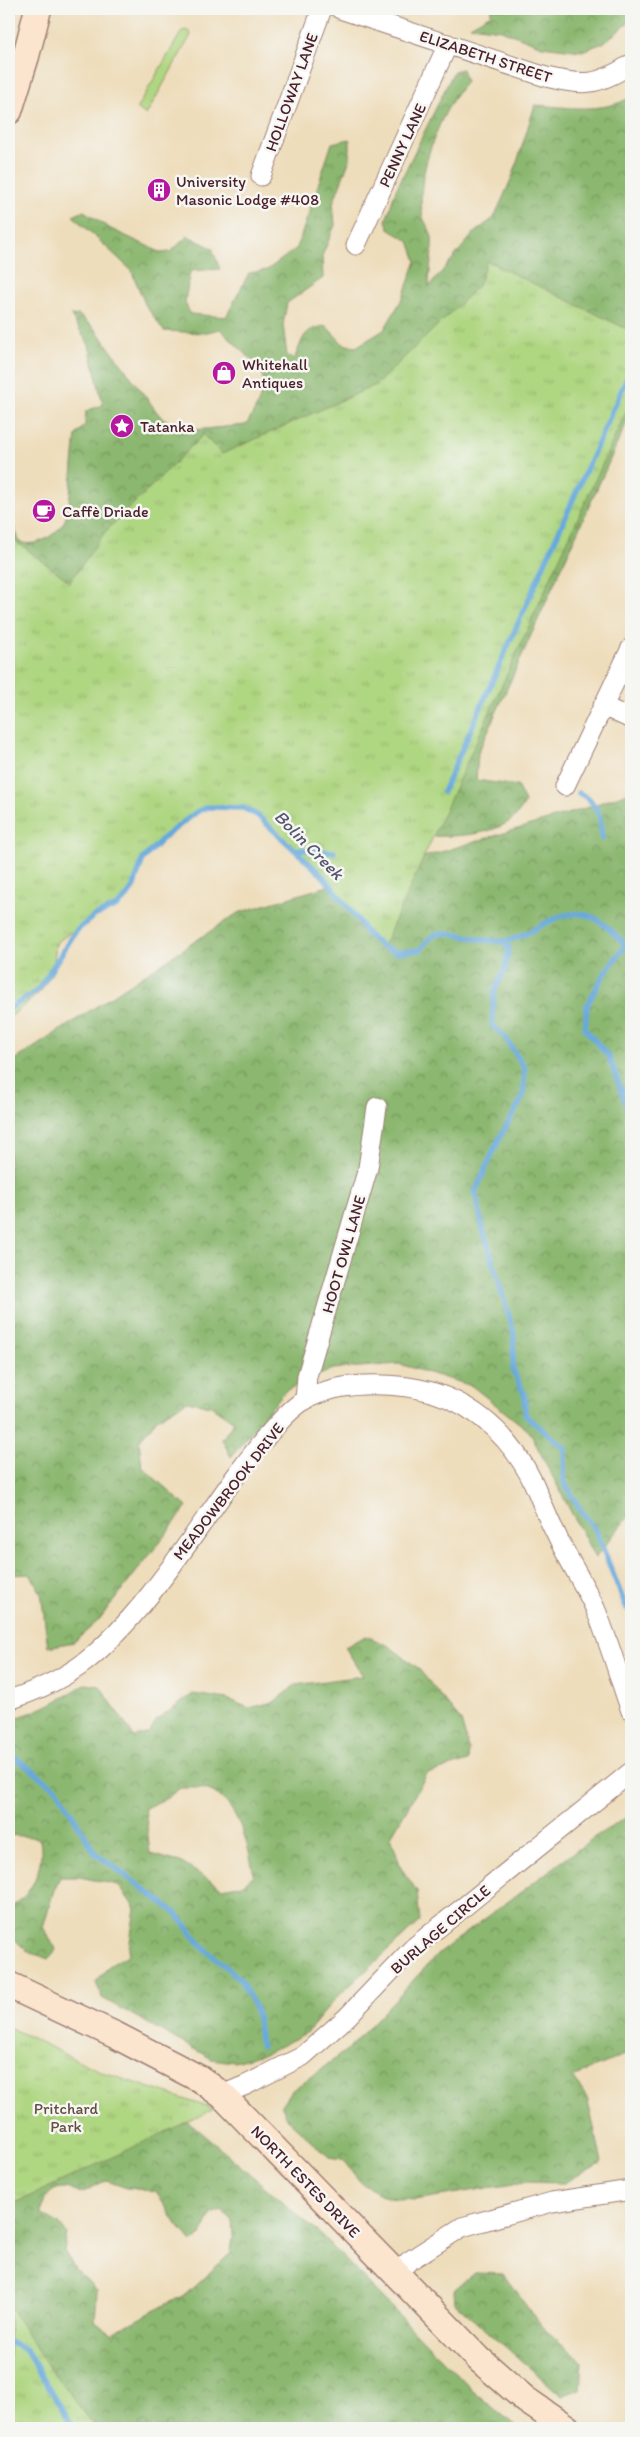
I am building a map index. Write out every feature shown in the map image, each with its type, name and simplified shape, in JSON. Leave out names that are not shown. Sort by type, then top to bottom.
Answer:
[{"type":"main road","points":[[9,111],[38,9]]},
{"type":"main road","name":"NORTH ESTES DRIVE","points":[[9,1985],[115,2035],[200,2080],[222,2095],[480,2360],[526,2400],[567,2428]]},
{"type":"street","name":"HOLLOWAY LANE","points":[[261,176],[322,9]]},
{"type":"street","name":"ELIZABETH STREET","points":[[340,9],[546,77],[576,84],[610,77],[631,64]]},
{"type":"street","name":"PENNY LANE","points":[[356,245],[448,44]]},
{"type":"street","points":[[565,786],[631,648]]},
{"type":"street","points":[[603,706],[631,719]]},
{"type":"street","name":"HOOT OWL LANE","points":[[305,1400],[307,1376],[368,1168],[377,1107]]},
{"type":"street","name":"MEADOWBROOK DRIVE","points":[[9,1700],[39,1690],[84,1663],[117,1632],[165,1573],[246,1462],[292,1410],[305,1400],[326,1391],[383,1384],[414,1388],[448,1396],[475,1411],[499,1431],[518,1455],[534,1484],[553,1530],[595,1608],[631,1712]]},
{"type":"street","name":"BURLAGE CIRCLE","points":[[222,2095],[303,2056],[347,2017],[413,1948],[631,1772]]},
{"type":"street","points":[[396,2274],[409,2261],[462,2227],[552,2202],[631,2190]]},
{"type":"green space","points":[[491,9],[631,9],[631,21],[603,43],[582,51],[542,46],[501,30],[470,26],[491,14]]},
{"type":"green space","points":[[188,30],[191,35],[146,115],[137,108],[182,31]]},
{"type":"green space","points":[[462,69],[466,82],[456,94],[439,126],[426,162],[423,180],[422,213],[432,238],[429,287],[475,232],[494,218],[513,175],[535,105],[597,108],[609,106],[631,97],[631,413],[478,753],[476,780],[517,786],[525,802],[517,815],[505,824],[490,830],[455,836],[407,836],[9,636],[9,487],[12,486],[10,518],[20,542],[40,542],[57,531],[65,520],[69,505],[76,435],[85,425],[86,411],[103,405],[89,345],[71,316],[79,315],[96,330],[160,416],[183,431],[246,425],[254,412],[262,391],[263,376],[261,369],[220,329],[203,333],[164,331],[146,306],[131,270],[73,216],[84,211],[111,229],[162,253],[170,252],[188,236],[212,248],[220,269],[190,271],[185,302],[190,314],[226,317],[249,273],[267,270],[297,248],[332,143],[350,139],[350,159],[333,203],[335,225],[322,256],[323,278],[287,303],[283,325],[287,356],[294,359],[304,336],[318,327],[326,326],[343,344],[356,347],[384,330],[403,297],[416,261],[409,241],[390,230],[386,221],[395,192],[454,71]]},
{"type":"green space","points":[[487,261],[631,331],[631,401],[383,947],[367,934],[323,876],[257,815],[243,808],[207,807],[198,811],[164,837],[143,859],[133,888],[124,900],[117,906],[94,916],[76,931],[68,934],[56,943],[53,971],[41,991],[9,1018],[9,536],[70,582],[105,532],[203,435],[222,454],[376,385],[478,286]]},
{"type":"green space","points":[[631,792],[631,1513],[595,1558],[529,1431],[472,1386],[399,1364],[333,1369],[285,1391],[231,1457],[222,1439],[234,1422],[211,1406],[187,1401],[157,1419],[139,1441],[142,1467],[187,1507],[98,1621],[74,1642],[48,1647],[41,1593],[30,1574],[9,1575],[9,1064],[238,913],[574,812]]},
{"type":"green space","points":[[366,1636],[389,1646],[418,1668],[461,1721],[469,1749],[468,1761],[427,1774],[391,1836],[401,1868],[417,1891],[420,1921],[335,1999],[308,2032],[267,2053],[234,2062],[212,2059],[102,1998],[96,1982],[109,1966],[128,1955],[135,1908],[118,1885],[80,1877],[60,1877],[43,1927],[56,1950],[48,1959],[26,1950],[9,1934],[9,1908],[24,1896],[35,1879],[41,1850],[40,1840],[32,1837],[9,1835],[9,1720],[48,1705],[85,1684],[100,1686],[134,1737],[149,1733],[156,1721],[193,1694],[227,1699],[249,1708],[274,1702],[295,1685],[363,1676],[345,1647]],"holes":[[[180,1788],[208,1790],[218,1795],[234,1814],[245,1839],[254,1875],[244,1884],[222,1888],[180,1862],[150,1854],[145,1808],[167,1798]]]},
{"type":"green space","points":[[631,1815],[631,2052],[573,2077],[587,2098],[602,2162],[564,2183],[526,2182],[415,2200],[388,2198],[362,2184],[342,2159],[329,2157],[288,2120],[281,2105],[290,2092],[348,2049],[439,1953],[596,1836]]},
{"type":"green space","name":"Pritchard Park","points":[[9,2027],[102,2072],[214,2109],[9,2206]]},
{"type":"green space","points":[[9,2077],[167,2108],[200,2131],[322,2236],[473,2391],[518,2428],[9,2428]],"holes":[[[107,2181],[127,2188],[156,2191],[178,2226],[192,2242],[202,2235],[211,2214],[222,2210],[232,2221],[233,2236],[231,2253],[186,2294],[112,2333],[95,2322],[97,2290],[76,2270],[64,2251],[67,2234],[60,2225],[42,2215],[42,2210],[47,2197],[54,2190],[66,2188],[83,2192]]]},
{"type":"green space","points":[[474,2273],[503,2274],[541,2326],[582,2361],[580,2389],[562,2396],[455,2303],[454,2290]]},
{"type":"green space","points":[[9,2305],[41,2357],[96,2428],[9,2428]]},
{"type":"waterway","points":[[443,792],[631,369]]},
{"type":"waterway","points":[[579,793],[591,801],[598,811],[602,839]]},
{"type":"waterway","name":"Bolin Creek","points":[[9,1009],[38,990],[76,931],[94,916],[117,906],[124,900],[133,888],[143,859],[164,837],[198,811],[207,807],[243,808],[257,815],[323,876],[367,934],[383,947],[395,952],[420,950],[433,936],[446,933],[495,941],[514,939],[554,919],[564,915],[575,914],[586,915],[599,920],[631,949]]},
{"type":"waterway","points":[[294,849],[334,852]]},
{"type":"waterway","points":[[502,942],[509,947],[505,969],[494,992],[492,1025],[505,1037],[525,1069],[523,1097],[499,1139],[475,1192],[483,1229],[514,1333],[513,1370],[525,1396],[525,1415],[565,1448],[564,1482],[596,1531],[626,1607],[631,1612]]},
{"type":"waterway","points":[[626,945],[606,971],[587,1005],[585,1029],[609,1057],[631,1118]]},
{"type":"waterway","points":[[9,1753],[57,1789],[95,1853],[176,1913],[202,1946],[240,1979],[256,2010],[261,2046]]},
{"type":"waterway","points":[[9,2342],[26,2350],[74,2428]]},
{"type":"place","name":"University Masonic Lodge #408","points":[[159,190]]},
{"type":"place","name":"Whitehall Antiques","points":[[224,373]]},
{"type":"place","name":"Tatanka","points":[[122,426]]},
{"type":"place","name":"Caffè Driade","points":[[44,511]]}]
